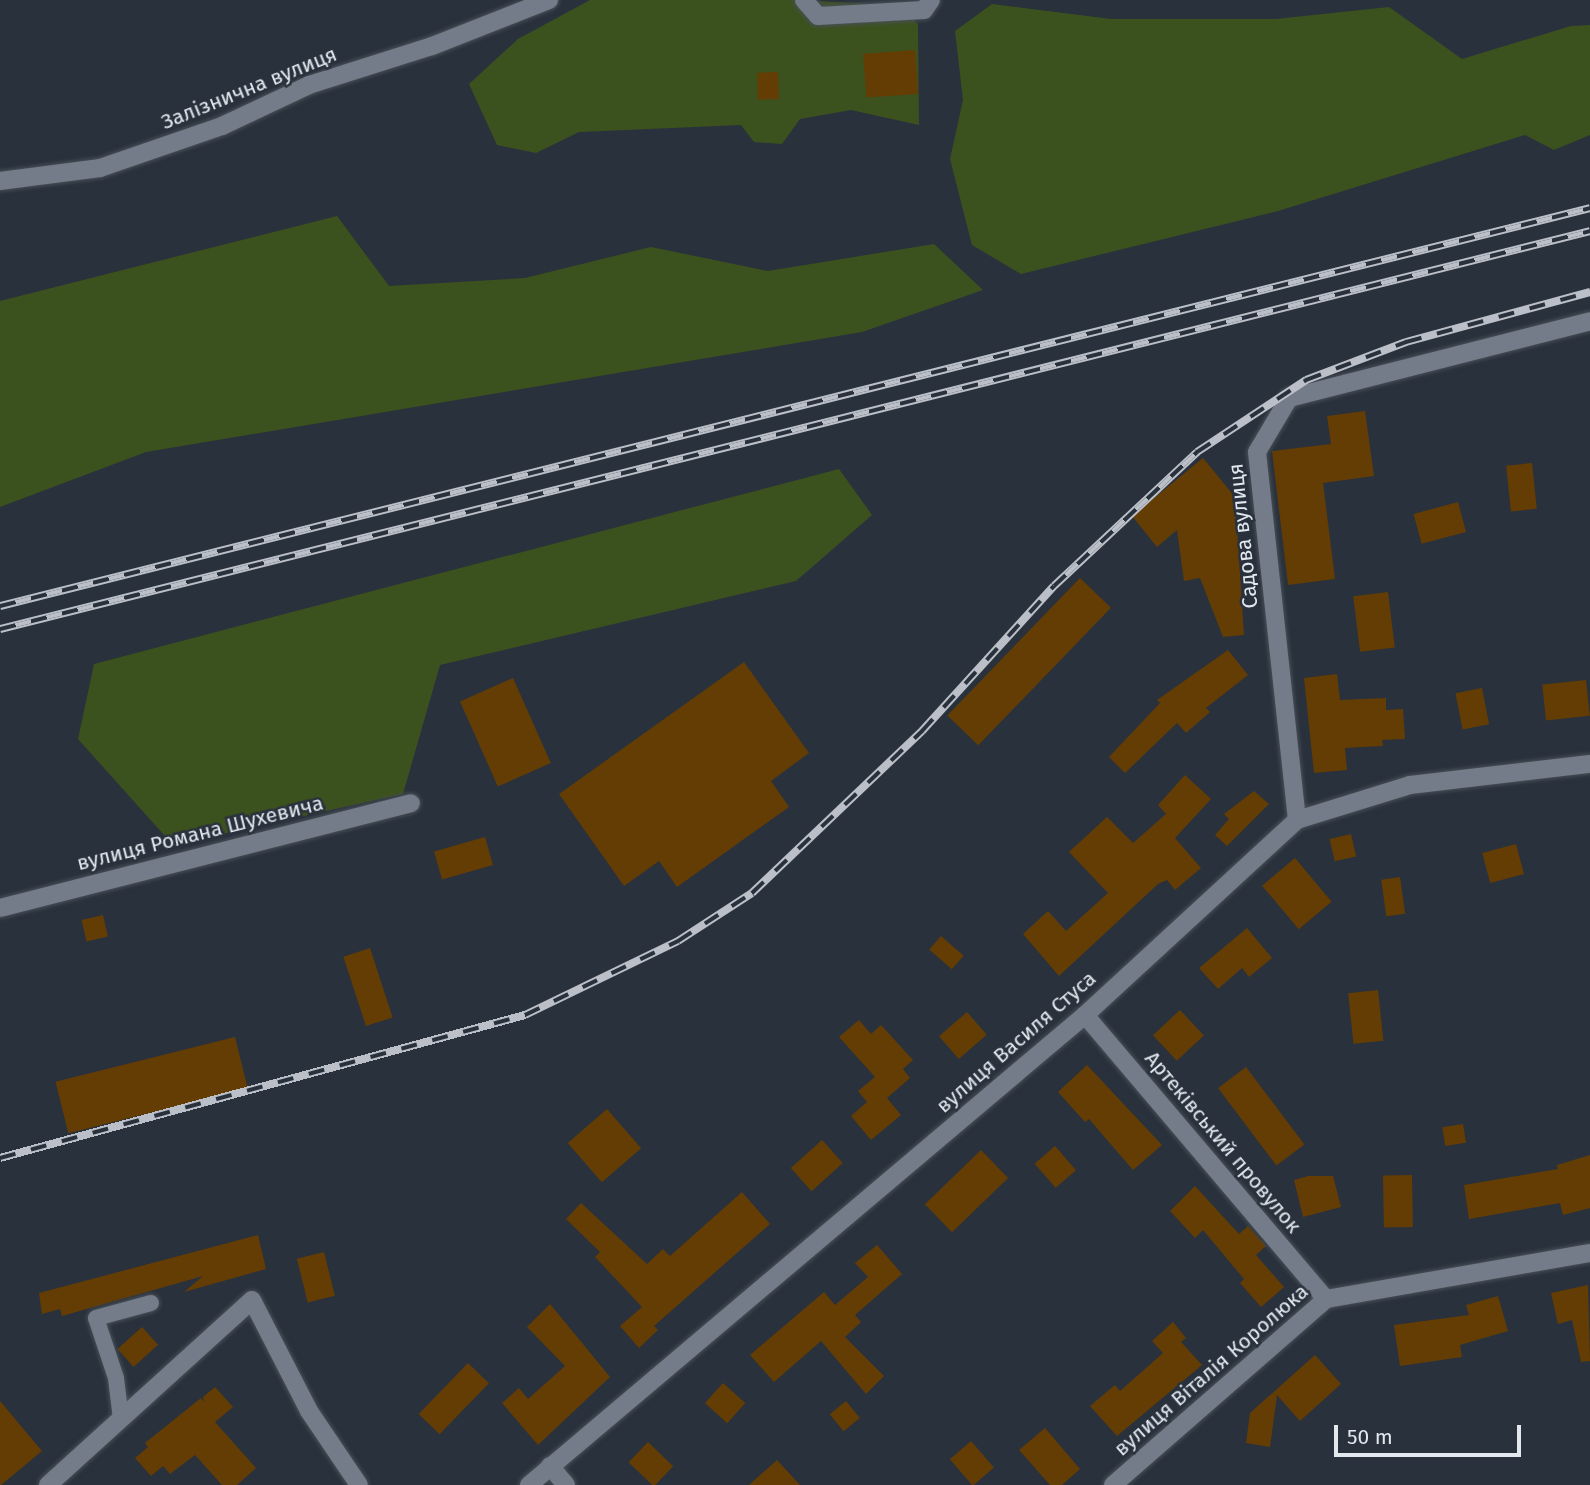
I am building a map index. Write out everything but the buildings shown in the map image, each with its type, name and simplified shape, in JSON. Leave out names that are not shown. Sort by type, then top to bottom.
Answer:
[{"type":"street","name":"Залізнична вулиця","points":[[0,181],[100,168],[222,126],[309,85],[432,46],[549,0]]},
{"type":"street","points":[[804,0],[818,16],[924,10],[931,0]]},
{"type":"street","name":"Садова вулиця","points":[[1297,820],[1256,452],[1289,398],[1590,321]]},
{"type":"street","name":"вулиця Василя Стуса","points":[[529,1485],[1085,1015],[1297,820],[1410,785],[1590,764]]},
{"type":"street","name":"вулиця Романа Шухевича","points":[[0,908],[411,803]]},
{"type":"street","name":"Артеківський провулок","points":[[1085,1015],[1326,1298]]},
{"type":"street","name":"вулиця Віталія Королюка","points":[[1113,1485],[1326,1298],[1590,1253]]},
{"type":"street","points":[[48,1485],[252,1300],[309,1411],[359,1485]]},
{"type":"street","points":[[550,1466],[566,1485]]},
{"type":"lane","points":[[121,1419],[116,1378],[96,1318],[151,1303]]},
{"type":"green space","points":[[590,0],[795,0],[898,5],[918,24],[919,125],[851,110],[800,119],[782,144],[754,142],[741,125],[579,132],[536,153],[497,145],[469,84],[518,39]]},
{"type":"green space","points":[[992,4],[1111,19],[1276,19],[1389,7],[1462,59],[1571,26],[1590,25],[1590,135],[1554,150],[1525,135],[1278,211],[1021,274],[972,245],[950,159],[963,100],[955,31]]},
{"type":"green space","points":[[337,216],[389,286],[525,278],[651,247],[768,271],[934,244],[983,290],[862,332],[146,452],[0,507],[0,301]]},
{"type":"green space","points":[[839,469],[872,515],[796,581],[440,665],[403,794],[173,845],[78,739],[94,664]]},
{"type":"railway","points":[[0,606],[1590,208]]},
{"type":"railway","points":[[0,629],[1590,231]]},
{"type":"railway","points":[[0,1158],[525,1015],[678,941],[752,893],[922,731],[1054,586],[1197,452],[1306,380],[1406,342],[1590,292]]}]
